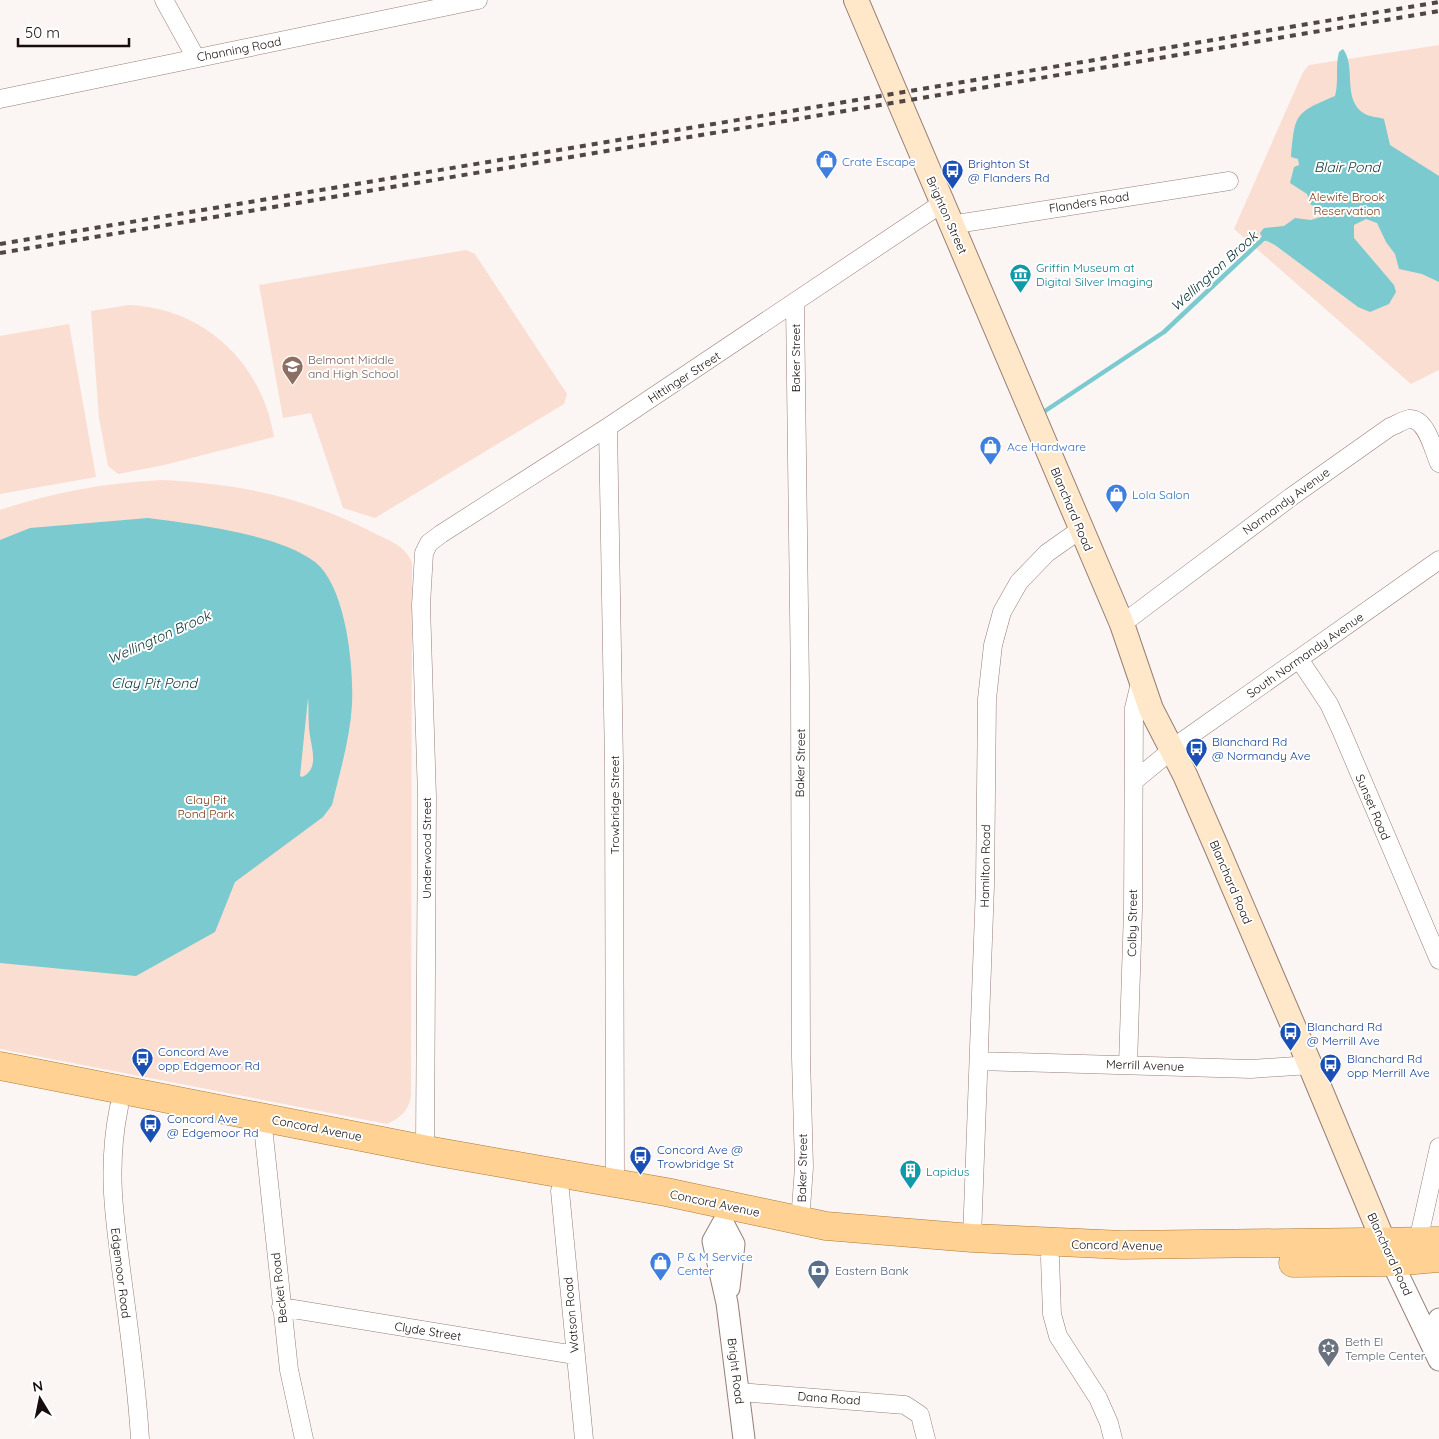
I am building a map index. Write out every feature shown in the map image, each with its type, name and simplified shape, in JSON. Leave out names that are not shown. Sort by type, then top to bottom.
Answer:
[{"type":"main road","name":"Brighton Street","points":[[856,0],[946,214],[987,304],[1027,402]]},
{"type":"main road","name":"Blanchard Road","points":[[1027,402],[1122,624],[1151,709],[1185,775],[1310,1064],[1388,1252]]},
{"type":"main road","name":"Concord Avenue","points":[[0,1066],[121,1100]]},
{"type":"main road","name":"Concord Avenue","points":[[0,1084],[121,1100],[615,1192],[798,1230],[1050,1258],[1133,1262],[1388,1252],[1432,1247]]},
{"type":"main road","name":"Concord Avenue","points":[[798,1230],[1123,1246],[1388,1252]]},
{"type":"street","points":[[164,0],[196,58]]},
{"type":"street","name":"Channing Road","points":[[0,100],[478,0]]},
{"type":"street","name":"Flanders Road","points":[[946,214],[1229,181]]},
{"type":"street","name":"Hittinger Street","points":[[426,548],[441,534],[795,304],[946,214]]},
{"type":"street","name":"Baker Street","points":[[795,304],[800,685],[801,1047],[804,1167],[798,1230]]},
{"type":"street","name":"Normandy Avenue","points":[[1122,624],[1290,497],[1390,427],[1407,419],[1417,420],[1423,426],[1439,463]]},
{"type":"street","name":"Trowbridge Street","points":[[608,427],[614,763],[615,1192]]},
{"type":"street","name":"Hamilton Road","points":[[972,1238],[985,886],[987,699],[993,645],[1002,612],[1019,582],[1047,553],[1081,529]]},
{"type":"street","name":"Underwood Street","points":[[424,1157],[427,797],[421,605],[423,560],[426,548]]},
{"type":"street","name":"South Normandy Avenue","points":[[1171,749],[1439,560]]},
{"type":"street","name":"Sunset Road","points":[[1299,659],[1329,704],[1342,730],[1439,960]]},
{"type":"street","name":"Colby Street","points":[[1128,1065],[1134,708],[1141,679]]},
{"type":"street","points":[[1134,781],[1171,749]]},
{"type":"street","name":"Merrill Avenue","points":[[979,1060],[1251,1069],[1310,1064]]},
{"type":"street","name":"Edgemoor Road","points":[[121,1100],[113,1142],[111,1182],[137,1390],[140,1439]]},
{"type":"street","name":"Becket Road","points":[[263,1127],[288,1370],[304,1439]]},
{"type":"street","points":[[1432,1247],[1439,1147]]},
{"type":"street","name":"Watson Road","points":[[559,1182],[584,1439]]},
{"type":"street","name":"Bright Road","points":[[723,1214],[734,1244],[727,1303],[740,1392],[744,1439]]},
{"type":"street","name":"Blanchard Road","points":[[1388,1252],[1438,1357]]},
{"type":"street","points":[[1050,1258],[1052,1314],[1058,1336],[1098,1398],[1109,1423],[1113,1439]]},
{"type":"street","name":"Clyde Street","points":[[281,1307],[575,1355]]},
{"type":"street","points":[[1438,1357],[1439,1319]]},
{"type":"street","name":"Dana Road","points":[[740,1392],[905,1405],[920,1415],[926,1439]]},
{"type":"green space","name":"Alewife Brook Reservation","points":[[1439,45],[1439,370],[1411,384],[1234,229],[1303,72],[1309,65]]},
{"type":"green space","points":[[466,250],[475,254],[567,394],[564,404],[375,518],[343,508],[311,413],[283,418],[259,285]]},
{"type":"green space","points":[[129,305],[156,308],[182,316],[205,329],[225,344],[243,364],[257,386],[267,410],[274,437],[164,465],[118,474],[108,466],[99,418],[91,311]]},
{"type":"green space","points":[[69,324],[96,477],[0,494],[0,336]]},
{"type":"green space","name":"Clay Pit Pond Park","points":[[161,480],[216,484],[295,501],[347,520],[390,541],[401,547],[412,563],[411,1096],[408,1106],[403,1113],[387,1124],[0,1049],[0,510],[79,489]]},
{"type":"water","name":"Blair Pond","points":[[1343,49],[1349,65],[1353,100],[1358,108],[1367,115],[1384,119],[1390,145],[1439,176],[1439,282],[1422,274],[1399,269],[1395,254],[1386,242],[1377,223],[1366,219],[1354,225],[1354,238],[1394,285],[1396,292],[1389,304],[1370,312],[1358,307],[1275,245],[1263,239],[1260,233],[1264,228],[1284,226],[1295,218],[1311,220],[1327,215],[1325,209],[1311,205],[1307,194],[1290,183],[1294,167],[1299,165],[1298,159],[1291,157],[1292,142],[1296,123],[1300,116],[1312,107],[1335,96],[1339,52]]},
{"type":"water","name":"Clay Pit Pond","points":[[148,518],[188,523],[258,537],[299,552],[315,562],[326,573],[341,608],[346,628],[351,670],[352,705],[347,742],[332,805],[323,817],[235,882],[215,932],[136,976],[0,963],[0,540],[30,528]],"holes":[[[308,698],[313,761],[312,768],[302,777],[300,776]]]},
{"type":"waterway","name":"Wellington Brook","points":[[1045,411],[1164,332],[1263,239],[1268,238]]},
{"type":"railway","points":[[0,244],[1439,2]]},
{"type":"railway","points":[[0,253],[1439,11]]},
{"type":"place","name":"Crate Escape","points":[[826,180]]},
{"type":"place","name":"Brighton St @ Flanders Rd","points":[[952,189]]},
{"type":"place","name":"Griffin Museum at Digital Silver Imaging","points":[[1020,293]]},
{"type":"place","name":"Belmont Middle and High School","points":[[292,385]]},
{"type":"place","name":"Ace Hardware","points":[[991,465]]},
{"type":"place","name":"Lola Salon","points":[[1116,513]]},
{"type":"place","name":"Blanchard Rd @ Normandy Ave","points":[[1196,767]]},
{"type":"place","name":"Blanchard Rd @ Merrill Ave","points":[[1291,1052]]},
{"type":"place","name":"Concord Ave opp Edgemoor Rd","points":[[142,1077]]},
{"type":"place","name":"Blanchard Rd opp Merrill Ave","points":[[1331,1084]]},
{"type":"place","name":"Concord Ave @ Edgemoor Rd","points":[[151,1144]]},
{"type":"place","name":"Concord Ave @ Trowbridge St","points":[[641,1175]]},
{"type":"place","name":"Lapidus","points":[[910,1190]]},
{"type":"place","name":"P & M Service Center","points":[[661,1282]]},
{"type":"place","name":"Eastern Bank","points":[[819,1289]]},
{"type":"place","name":"Beth El Temple Center","points":[[1329,1367]]}]
